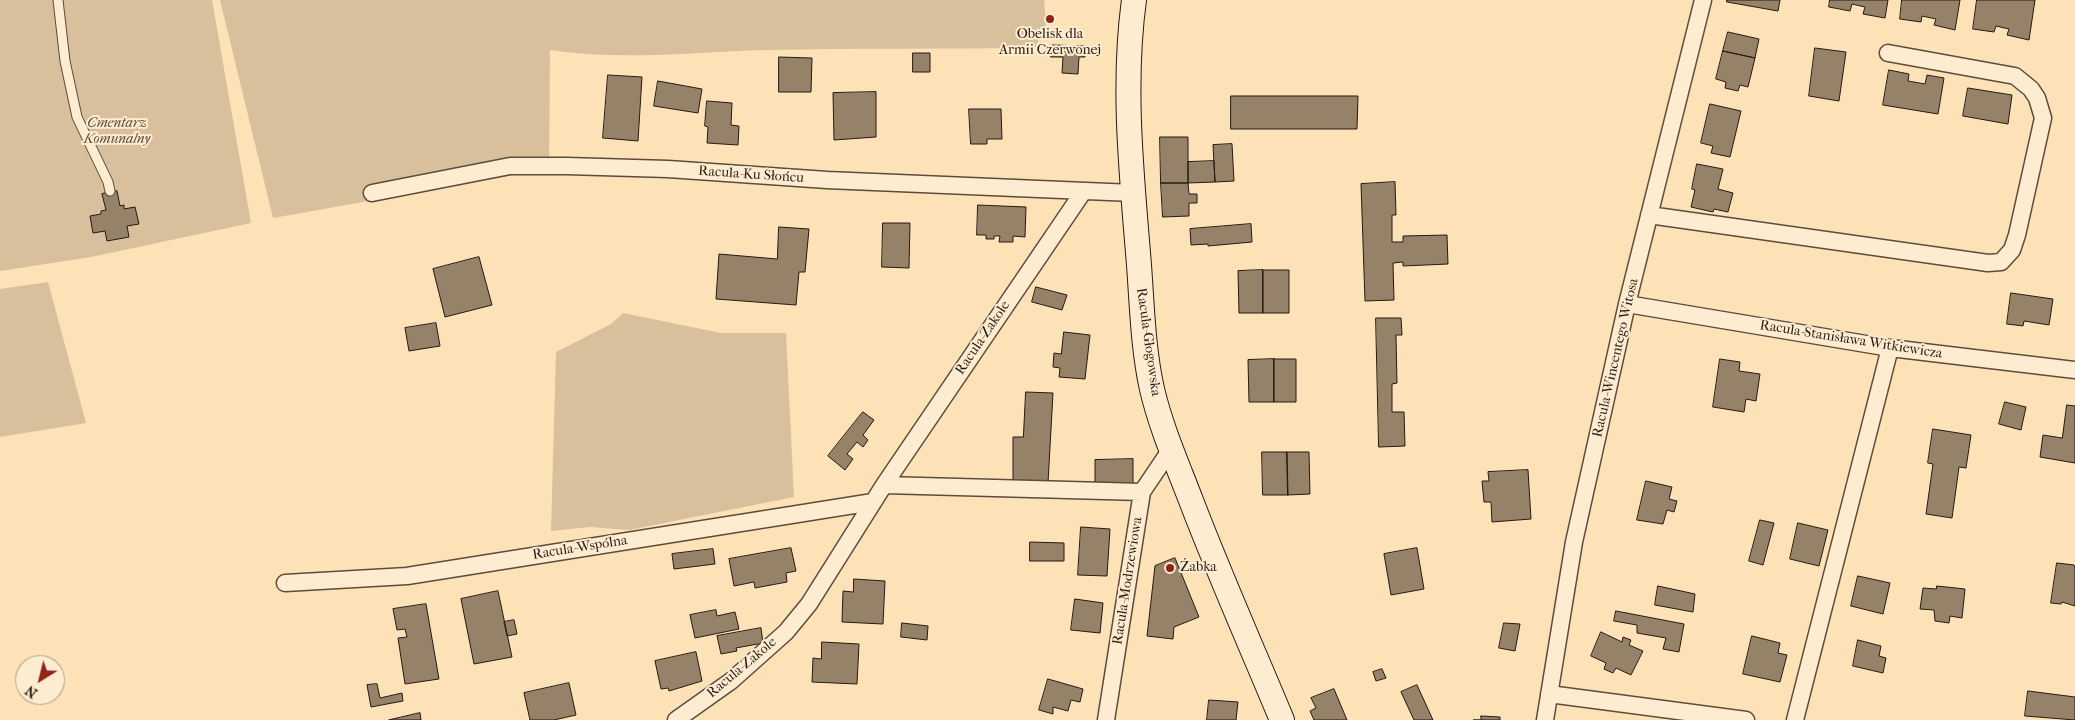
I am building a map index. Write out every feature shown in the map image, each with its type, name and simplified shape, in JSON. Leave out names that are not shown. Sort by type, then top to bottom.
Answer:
[{"type":"street","name":"Racula-Głogowska","points":[[1134,0],[1131,21],[1129,94],[1133,193],[1152,388],[1171,449],[1282,720]]},
{"type":"street","name":"Racula-Wincentego Witosa","points":[[1545,720],[1574,542],[1627,304],[1702,0]]},
{"type":"street","points":[[1650,215],[1988,263],[2001,262],[2012,250],[2017,235],[2042,118],[2037,98],[2031,89],[2015,76],[1888,53]]},
{"type":"street","name":"Racula-Ku Słońcu","points":[[372,193],[510,166],[567,166],[668,169],[827,180],[1133,193]]},
{"type":"street","name":"Racula-Zakole","points":[[676,720],[731,681],[792,625],[809,604],[884,485],[1083,192]]},
{"type":"street","name":"Racula-Stanisława Witkiewicza","points":[[1627,304],[1890,348],[2075,370]]},
{"type":"street","points":[[1795,720],[1890,348]]},
{"type":"street","name":"Racula-Modrzewiowa","points":[[1106,720],[1142,492],[1171,449]]},
{"type":"street","points":[[884,485],[1142,492]]},
{"type":"street","name":"Racula-Wspólna","points":[[285,583],[407,576],[873,502]]},
{"type":"street","points":[[1549,694],[1746,720]]},
{"type":"lane","points":[[58,0],[65,61],[77,117],[108,182],[110,191]]},
{"type":"green space","name":"Cmentarz Komunalny","points":[[0,0],[212,0],[251,223],[91,257],[0,271]]},
{"type":"green space","points":[[220,0],[1044,0],[1046,24],[1035,48],[799,49],[658,55],[604,55],[550,50],[549,169],[273,218]]},
{"type":"green space","points":[[48,282],[86,423],[0,437],[0,289]]},
{"type":"green space","points":[[623,313],[721,333],[786,333],[794,497],[629,530],[590,527],[551,531],[556,352],[611,324]]},
{"type":"building","points":[[1727,0],[1780,0],[1778,11],[1727,2]]},
{"type":"building","points":[[1830,0],[1888,0],[1885,18],[1863,14],[1865,7],[1852,4],[1850,11],[1829,7]]},
{"type":"building","points":[[1902,0],[1960,0],[1955,30],[1934,25],[1936,19],[1922,16],[1921,22],[1900,19]]},
{"type":"building","points":[[1977,0],[2035,0],[2029,40],[2007,35],[2009,29],[1996,26],[1994,32],[1973,29]]},
{"type":"building","points":[[1728,32],[1759,39],[1755,58],[1723,51]]},
{"type":"building","points":[[1052,45],[1085,46],[1085,57],[1079,57],[1078,74],[1062,73],[1063,57],[1051,57]]},
{"type":"building","points":[[1815,48],[1846,52],[1839,101],[1809,96]]},
{"type":"building","points":[[1723,51],[1755,58],[1748,87],[1740,85],[1738,91],[1725,88],[1726,82],[1716,79]]},
{"type":"building","points":[[913,53],[930,53],[930,72],[913,72]]},
{"type":"building","points":[[779,57],[812,58],[811,92],[779,92]]},
{"type":"building","points":[[1889,70],[1909,74],[1908,81],[1925,84],[1927,75],[1944,78],[1938,114],[1883,105]]},
{"type":"building","points":[[608,75],[642,77],[638,141],[603,138]]},
{"type":"building","points":[[658,81],[702,89],[698,113],[654,106]]},
{"type":"building","points":[[1968,88],[2012,95],[2008,124],[1963,116]]},
{"type":"building","points":[[876,92],[876,137],[834,140],[833,93]]},
{"type":"building","points":[[1231,96],[1358,96],[1357,129],[1231,129]]},
{"type":"building","points":[[707,101],[732,103],[731,125],[739,126],[738,145],[707,143],[708,127],[705,126]]},
{"type":"building","points":[[1710,104],[1741,111],[1730,157],[1711,153],[1713,146],[1701,143]]},
{"type":"building","points":[[969,109],[1001,109],[1002,139],[987,139],[987,144],[971,144]]},
{"type":"building","points":[[1160,137],[1188,137],[1188,183],[1161,183]]},
{"type":"building","points":[[1232,144],[1234,181],[1215,182],[1213,145]]},
{"type":"building","points":[[1214,161],[1215,182],[1188,183],[1188,162]]},
{"type":"building","points":[[1697,164],[1723,169],[1718,189],[1733,193],[1728,212],[1714,209],[1713,212],[1691,207],[1695,190],[1692,189]]},
{"type":"building","points":[[1395,182],[1396,215],[1392,215],[1392,242],[1403,242],[1403,236],[1447,235],[1448,264],[1403,266],[1403,262],[1393,263],[1394,300],[1365,301],[1361,184]]},
{"type":"building","points":[[1161,183],[1188,183],[1189,194],[1197,194],[1197,203],[1189,203],[1189,216],[1163,217]]},
{"type":"building","points":[[117,191],[120,206],[124,205],[124,209],[135,207],[139,224],[127,226],[129,237],[107,241],[105,231],[93,233],[90,216],[101,214],[101,211],[106,210],[102,194]]},
{"type":"building","points":[[978,205],[1026,207],[1025,237],[1013,236],[1013,242],[999,242],[1000,236],[994,236],[994,239],[986,239],[986,235],[977,235]]},
{"type":"building","points":[[883,223],[910,223],[909,268],[882,267]]},
{"type":"building","points":[[1251,224],[1252,242],[1208,246],[1208,244],[1191,245],[1190,229]]},
{"type":"building","points":[[779,227],[809,229],[805,272],[799,272],[796,305],[716,299],[719,254],[777,259]]},
{"type":"building","points":[[479,257],[492,305],[445,317],[433,269]]},
{"type":"building","points":[[1263,270],[1263,313],[1239,313],[1238,271]]},
{"type":"building","points":[[1263,270],[1289,270],[1289,313],[1263,313]]},
{"type":"building","points":[[1036,287],[1067,295],[1062,310],[1032,302]]},
{"type":"building","points":[[2011,293],[2053,299],[2049,325],[2024,321],[2023,326],[2007,324]]},
{"type":"building","points":[[1376,318],[1401,318],[1402,335],[1396,335],[1397,383],[1392,384],[1392,412],[1404,412],[1405,446],[1379,447]]},
{"type":"building","points":[[436,323],[440,346],[409,351],[405,328]]},
{"type":"building","points":[[1064,332],[1090,335],[1085,379],[1059,377],[1060,368],[1053,367],[1054,353],[1061,354]]},
{"type":"building","points":[[1274,359],[1296,359],[1296,402],[1274,402]]},
{"type":"building","points":[[1274,359],[1274,402],[1249,402],[1248,360]]},
{"type":"building","points":[[1720,359],[1740,362],[1739,371],[1760,374],[1756,401],[1746,399],[1744,412],[1713,407]]},
{"type":"building","points":[[1026,392],[1053,393],[1048,483],[1013,482],[1013,437],[1023,437]]},
{"type":"building","points":[[2005,402],[2026,407],[2021,430],[1999,424]]},
{"type":"building","points":[[2067,405],[2075,406],[2075,463],[2040,457],[2043,435],[2062,438]]},
{"type":"building","points":[[863,412],[874,420],[863,435],[868,440],[863,447],[857,442],[847,454],[853,459],[845,470],[828,456]]},
{"type":"building","points":[[1933,429],[1971,435],[1966,468],[1959,467],[1952,518],[1926,514],[1933,464],[1928,463]]},
{"type":"building","points":[[1262,452],[1287,452],[1288,495],[1263,495]]},
{"type":"building","points":[[1287,452],[1309,452],[1310,494],[1288,495]]},
{"type":"building","points":[[1133,459],[1133,485],[1095,486],[1095,460]]},
{"type":"building","points":[[1528,470],[1531,519],[1492,522],[1491,502],[1484,502],[1482,481],[1489,481],[1488,472]]},
{"type":"building","points":[[1646,481],[1672,487],[1669,499],[1677,501],[1674,512],[1667,510],[1663,524],[1637,520]]},
{"type":"building","points":[[1760,520],[1774,523],[1763,565],[1749,561]]},
{"type":"building","points":[[1798,523],[1828,530],[1819,566],[1790,559]]},
{"type":"building","points":[[1081,527],[1110,529],[1107,576],[1078,575]]},
{"type":"building","points":[[1030,542],[1064,543],[1064,561],[1030,561]]},
{"type":"building","points":[[791,548],[796,571],[786,573],[787,582],[755,588],[754,582],[734,586],[729,559]]},
{"type":"building","points":[[1417,548],[1424,589],[1391,595],[1384,554]]},
{"type":"building","points":[[713,549],[715,564],[674,569],[672,554]]},
{"type":"building","points":[[1175,558],[1199,617],[1174,627],[1173,639],[1147,636],[1155,566]]},
{"type":"building","points":[[2057,563],[2074,565],[2075,567],[2075,606],[2062,602],[2061,604],[2051,603]]},
{"type":"building","points":[[1858,576],[1890,583],[1883,614],[1851,606]]},
{"type":"building","points":[[854,579],[885,581],[883,624],[842,622],[843,591],[853,592]]},
{"type":"building","points":[[1658,586],[1695,594],[1693,612],[1655,605]]},
{"type":"building","points":[[1937,586],[1965,589],[1962,618],[1950,616],[1949,623],[1935,621],[1934,610],[1920,609],[1923,588],[1936,589]]},
{"type":"building","points":[[498,591],[512,657],[474,664],[461,599]]},
{"type":"building","points":[[1075,599],[1103,603],[1100,633],[1071,630]]},
{"type":"building","points":[[426,604],[439,679],[405,684],[398,638],[407,637],[405,629],[397,630],[393,609]]},
{"type":"building","points":[[716,610],[717,616],[735,612],[739,629],[695,638],[690,615]]},
{"type":"building","points":[[1616,611],[1684,624],[1679,652],[1663,649],[1666,638],[1637,633],[1637,625],[1614,621]]},
{"type":"building","points":[[514,620],[517,634],[507,636],[504,622]]},
{"type":"building","points":[[902,623],[928,626],[927,640],[901,637]]},
{"type":"building","points":[[1504,623],[1520,624],[1515,651],[1499,648]]},
{"type":"building","points":[[761,628],[763,643],[736,648],[737,651],[721,654],[717,636]]},
{"type":"building","points":[[1601,632],[1622,642],[1623,637],[1631,640],[1629,645],[1643,651],[1631,675],[1616,668],[1613,673],[1604,669],[1606,663],[1591,656]]},
{"type":"building","points":[[1752,636],[1780,643],[1778,653],[1787,655],[1780,682],[1743,674]]},
{"type":"building","points":[[1858,640],[1881,646],[1879,656],[1886,658],[1883,673],[1853,666]]},
{"type":"building","points":[[822,642],[859,644],[857,684],[812,682],[813,658],[821,659]]},
{"type":"building","points":[[696,652],[702,681],[669,691],[668,688],[661,689],[655,661]]},
{"type":"building","points":[[1382,669],[1386,678],[1376,681],[1373,672]]},
{"type":"building","points":[[1048,679],[1083,689],[1080,702],[1071,700],[1068,711],[1053,707],[1053,714],[1039,710]]},
{"type":"building","points":[[569,683],[576,715],[554,720],[530,720],[524,693]]},
{"type":"building","points":[[377,684],[380,698],[402,693],[403,701],[371,707],[367,685]]},
{"type":"building","points":[[1417,685],[1433,720],[1414,720],[1401,692]]},
{"type":"building","points":[[1334,689],[1347,720],[1314,720],[1310,711],[1316,708],[1311,698]]},
{"type":"building","points":[[2028,691],[2075,697],[2075,720],[2025,716]]},
{"type":"building","points":[[1209,700],[1238,702],[1236,720],[1207,720]]},
{"type":"building","points":[[420,713],[421,720],[389,720]]},
{"type":"building","points":[[1481,716],[1500,717],[1500,720],[1481,720]]},
{"type":"place","name":"Obelisk dla Armii Czerwonej","points":[[1050,19]]},
{"type":"place","name":"Żabka","points":[[1170,568]]}]
